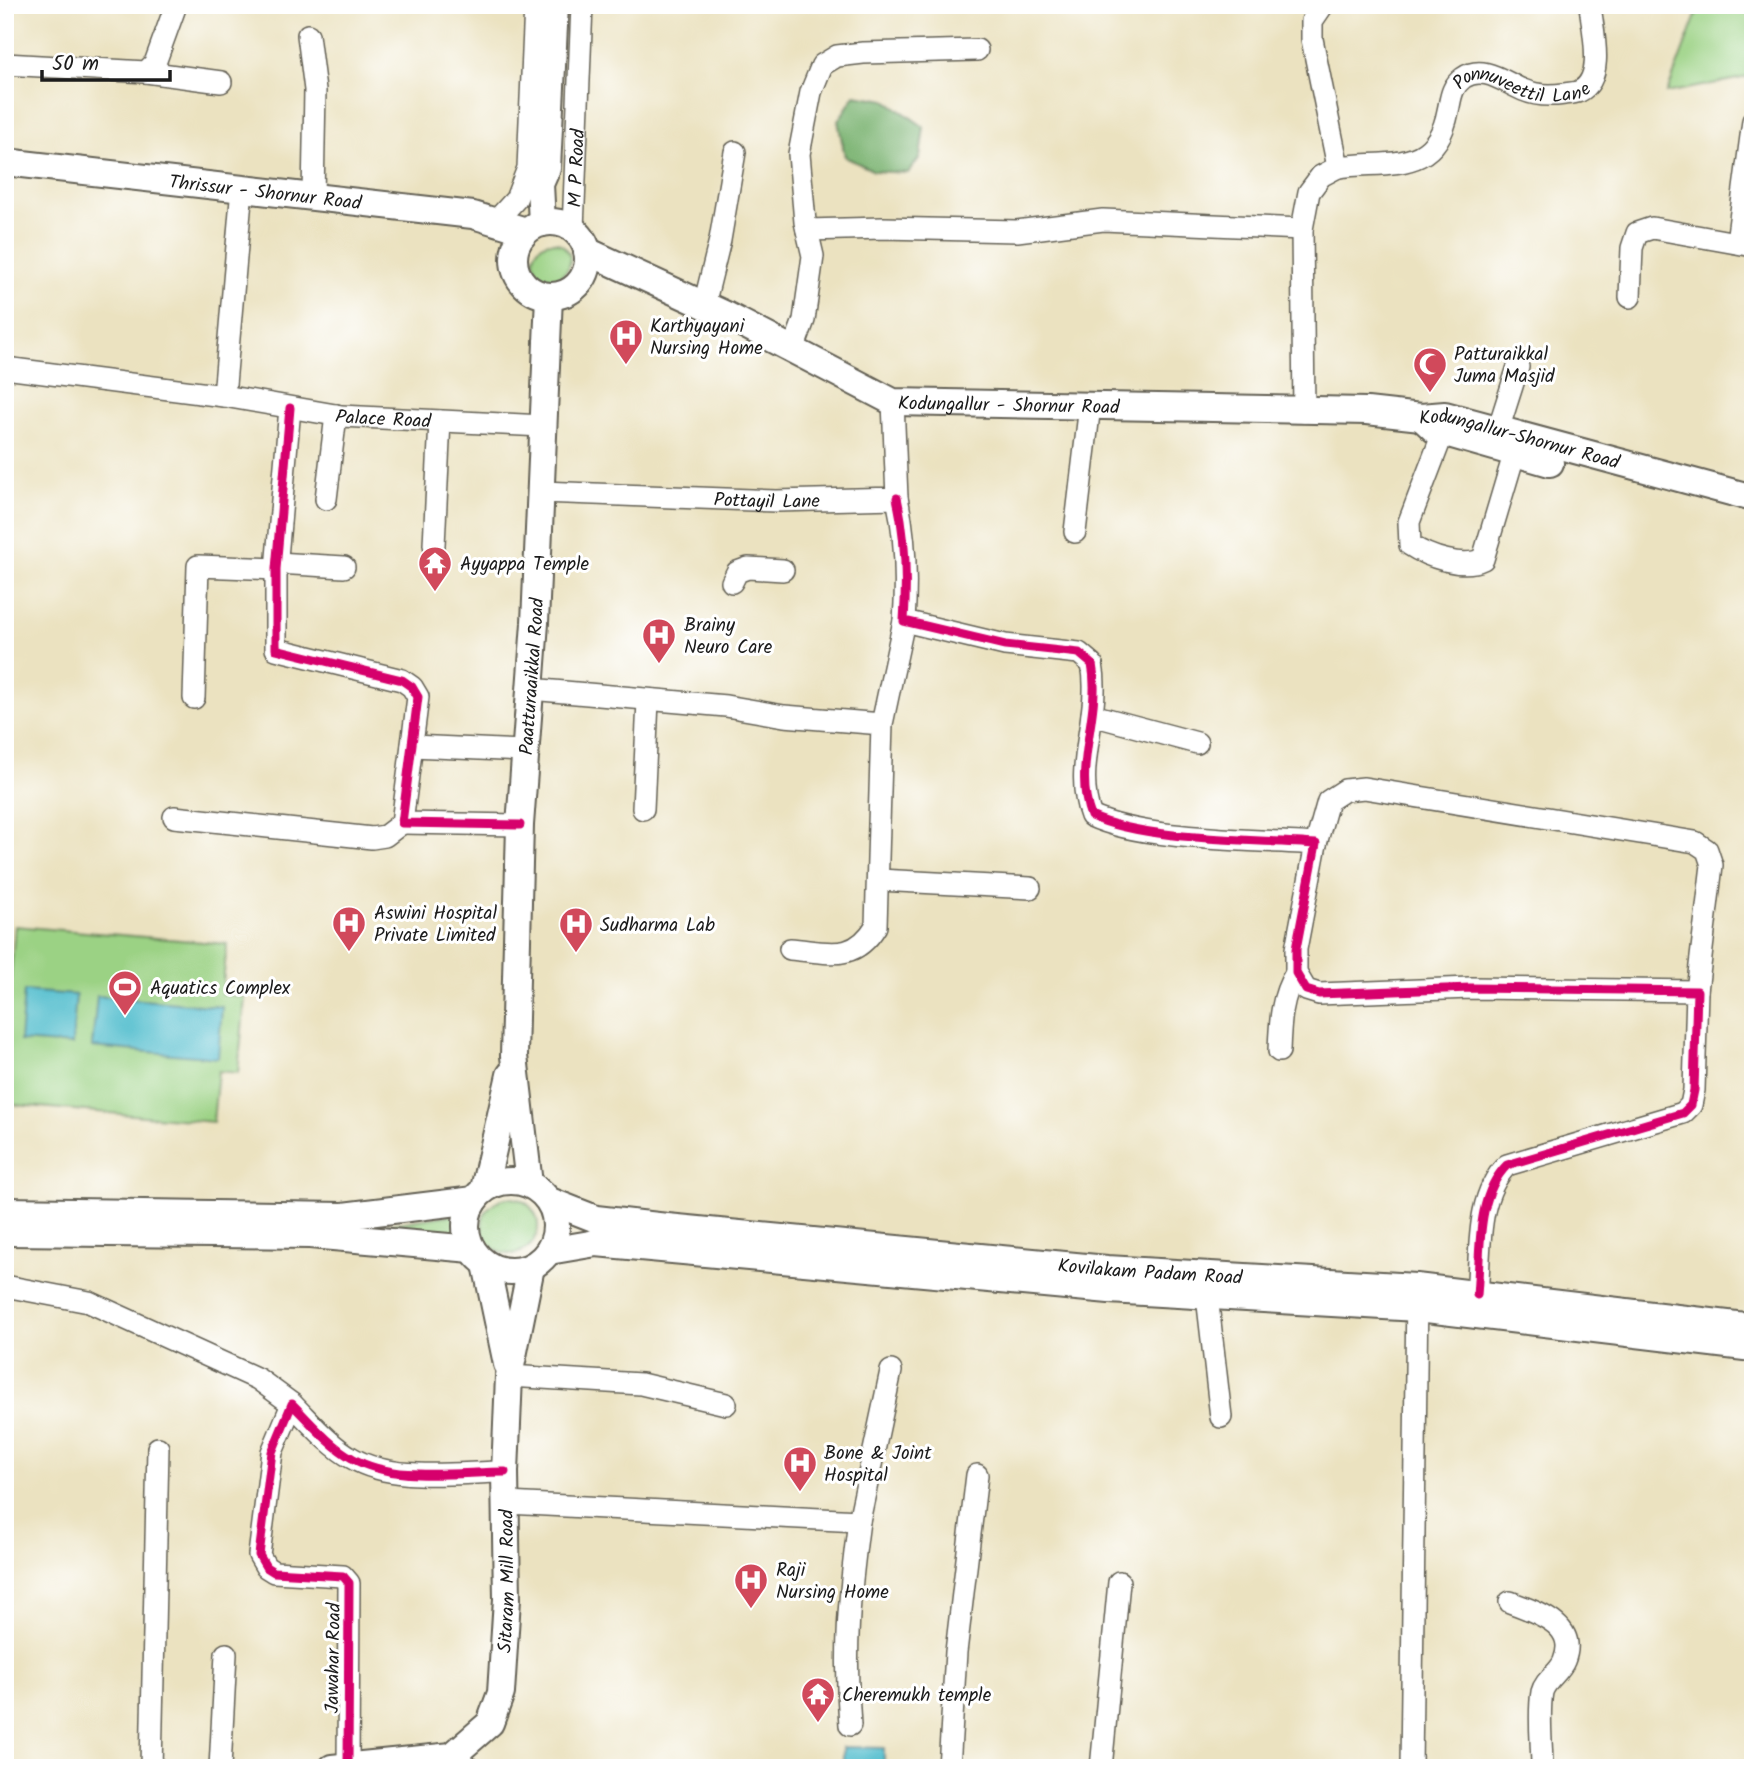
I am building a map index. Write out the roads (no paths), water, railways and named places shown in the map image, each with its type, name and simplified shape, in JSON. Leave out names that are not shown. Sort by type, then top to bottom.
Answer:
[{"type":"main road","points":[[550,227],[540,184],[547,168],[555,5]]},
{"type":"main road","name":"Thrissur - Shornur Road","points":[[5,162],[473,215],[494,223],[550,227]]},
{"type":"main road","points":[[550,227],[582,239],[587,251],[583,278],[575,288],[549,296],[525,284],[516,270],[516,252],[550,227]]},
{"type":"main road","name":"Kodungallur - Shornur Road","points":[[587,251],[704,304],[893,402],[1304,412],[1367,411],[1421,417]]},
{"type":"main road","name":"Paatturaaikkal Road","points":[[514,1056],[520,825],[541,492],[549,296]]},
{"type":"main road","name":"Kodungallur-Shornur Road","points":[[1421,417],[1445,415],[1753,498]]},
{"type":"main road","name":"Kodungallur-Shornur Road","points":[[1421,417],[1443,433],[1514,455],[1753,517]]},
{"type":"main road","points":[[514,1056],[529,1184]]},
{"type":"main road","points":[[509,1376],[479,1256],[466,1224],[479,1195],[514,1056]]},
{"type":"main road","points":[[5,1232],[109,1223],[292,1225],[479,1195],[498,1182],[514,1180],[529,1184],[550,1201],[557,1226],[540,1259],[516,1271],[500,1270],[479,1256],[320,1235],[292,1225]]},
{"type":"main road","name":"Kovilakam Padam Road","points":[[550,1201],[596,1219],[1417,1298],[1753,1348]]},
{"type":"main road","points":[[5,1211],[109,1223]]},
{"type":"main road","name":"Kovilakam Padam Road","points":[[540,1259],[596,1243],[999,1282],[1207,1296],[1477,1296],[1753,1327]]},
{"type":"main road","name":"Sitaram Mill Road","points":[[332,1768],[460,1762],[471,1743],[490,1723],[500,1693],[508,1599],[505,1472],[509,1376],[540,1259]]},
{"type":"street","points":[[146,72],[155,63],[176,5]]},
{"type":"street","points":[[494,223],[516,199],[528,168],[536,5]]},
{"type":"street","name":"M P Road","points":[[550,227],[577,107],[582,5]]},
{"type":"street","points":[[1304,412],[1302,229],[1309,192],[1321,176],[1338,167],[1312,39],[1312,21],[1323,5]]},
{"type":"street","name":"Ponnuveettil Lane","points":[[1338,167],[1399,162],[1419,157],[1435,148],[1445,126],[1452,90],[1465,77],[1482,73],[1546,96],[1580,92],[1591,81],[1595,67],[1590,5]]},
{"type":"street","points":[[308,35],[315,90],[313,196]]},
{"type":"street","points":[[793,349],[804,320],[813,256],[807,230],[799,154],[811,92],[822,65],[836,56],[863,53],[977,50]]},
{"type":"street","points":[[5,64],[146,72],[221,82]]},
{"type":"street","points":[[1630,297],[1632,248],[1637,233],[1652,228],[1745,244],[1753,121]]},
{"type":"street","points":[[704,304],[720,240],[736,152]]},
{"type":"street","points":[[224,396],[242,188]]},
{"type":"street","points":[[807,230],[883,228],[1017,231],[1103,220],[1302,229]]},
{"type":"street","points":[[1498,430],[1518,367]]},
{"type":"street","name":"Palace Road","points":[[5,368],[224,396],[336,415],[543,426]]},
{"type":"street","points":[[790,949],[837,953],[855,951],[867,940],[876,926],[882,724],[904,621],[907,582],[905,531],[897,498],[893,402]]},
{"type":"street","points":[[1074,532],[1090,405]]},
{"type":"street","points":[[290,408],[277,566],[276,649],[402,680],[412,687],[418,697],[402,822]]},
{"type":"street","points":[[326,499],[336,415]]},
{"type":"street","points":[[434,545],[440,421]]},
{"type":"street","points":[[1443,433],[1409,522],[1410,545],[1422,554],[1472,565],[1483,559],[1514,455]]},
{"type":"street","name":"Pottayil Lane","points":[[541,492],[776,501],[897,498]]},
{"type":"street","points":[[194,698],[198,566],[344,567]]},
{"type":"street","points":[[732,582],[737,572],[748,568],[783,570]]},
{"type":"street","points":[[904,621],[1005,645],[1079,653],[1093,664],[1096,683],[1083,797],[1091,816],[1106,823],[1153,831],[1316,844]]},
{"type":"street","points":[[530,689],[726,706],[785,716],[882,724]]},
{"type":"street","points":[[643,810],[648,701]]},
{"type":"street","points":[[1091,715],[1197,743]]},
{"type":"street","points":[[412,746],[525,751]]},
{"type":"street","points":[[1477,1296],[1486,1200],[1493,1179],[1507,1165],[1683,1113],[1691,1105],[1695,1090],[1697,991],[1713,865],[1707,850],[1695,842],[1364,788],[1345,790],[1328,801],[1316,844],[1296,949],[1296,972],[1306,990],[1319,994],[1470,988],[1697,991]]},
{"type":"street","points":[[174,817],[372,838],[385,836],[402,822],[520,825]]},
{"type":"street","points":[[879,880],[1030,888]]},
{"type":"street","points":[[1279,1051],[1280,1025],[1287,987],[1296,972]]},
{"type":"street","points":[[5,1286],[100,1307],[258,1380],[292,1404],[348,1457],[368,1467],[411,1473],[505,1472]]},
{"type":"street","points":[[1207,1296],[1221,1417]]},
{"type":"street","points":[[1411,1768],[1410,1638],[1415,1571],[1417,1298]]},
{"type":"street","points":[[850,1725],[845,1666],[847,1611],[859,1521],[891,1371]]},
{"type":"street","points":[[509,1376],[641,1384],[726,1404]]},
{"type":"street","name":"Jawahar Road","points":[[292,1404],[272,1452],[259,1555],[266,1567],[274,1572],[343,1576],[349,1583],[348,1768]]},
{"type":"street","points":[[150,1768],[158,1448]]},
{"type":"street","points":[[949,1768],[956,1652],[977,1475]]},
{"type":"street","points":[[507,1503],[859,1521]]},
{"type":"street","points":[[1101,1768],[1119,1582]]},
{"type":"street","points":[[1510,1602],[1546,1616],[1563,1630],[1566,1644],[1565,1660],[1543,1688],[1542,1768]]},
{"type":"street","points":[[220,1768],[226,1654]]},
{"type":"water","points":[[24,991],[76,995],[72,1045],[20,1041]]},
{"type":"water","points":[[97,996],[222,1007],[218,1058],[92,1047]]},
{"type":"water","points":[[843,1747],[884,1748],[884,1768],[843,1768]]},
{"type":"place","name":"Karthyayani Nursing Home","points":[[626,366]]},
{"type":"place","name":"Patturaikkal Juma Masjid","points":[[1430,394]]},
{"type":"place","name":"Ayyappa Temple","points":[[435,593]]},
{"type":"place","name":"Brainy Neuro Care","points":[[659,665]]},
{"type":"place","name":"Aswini Hospital Private Limited","points":[[349,953]]},
{"type":"place","name":"Sudharma Lab","points":[[576,954]]},
{"type":"place","name":"Aquatics Complex","points":[[125,1017]]},
{"type":"place","name":"Bone & Joint Hospital","points":[[800,1493]]},
{"type":"place","name":"Raji Nursing Home","points":[[751,1610]]},
{"type":"place","name":"Cheremukh temple","points":[[818,1724]]}]
